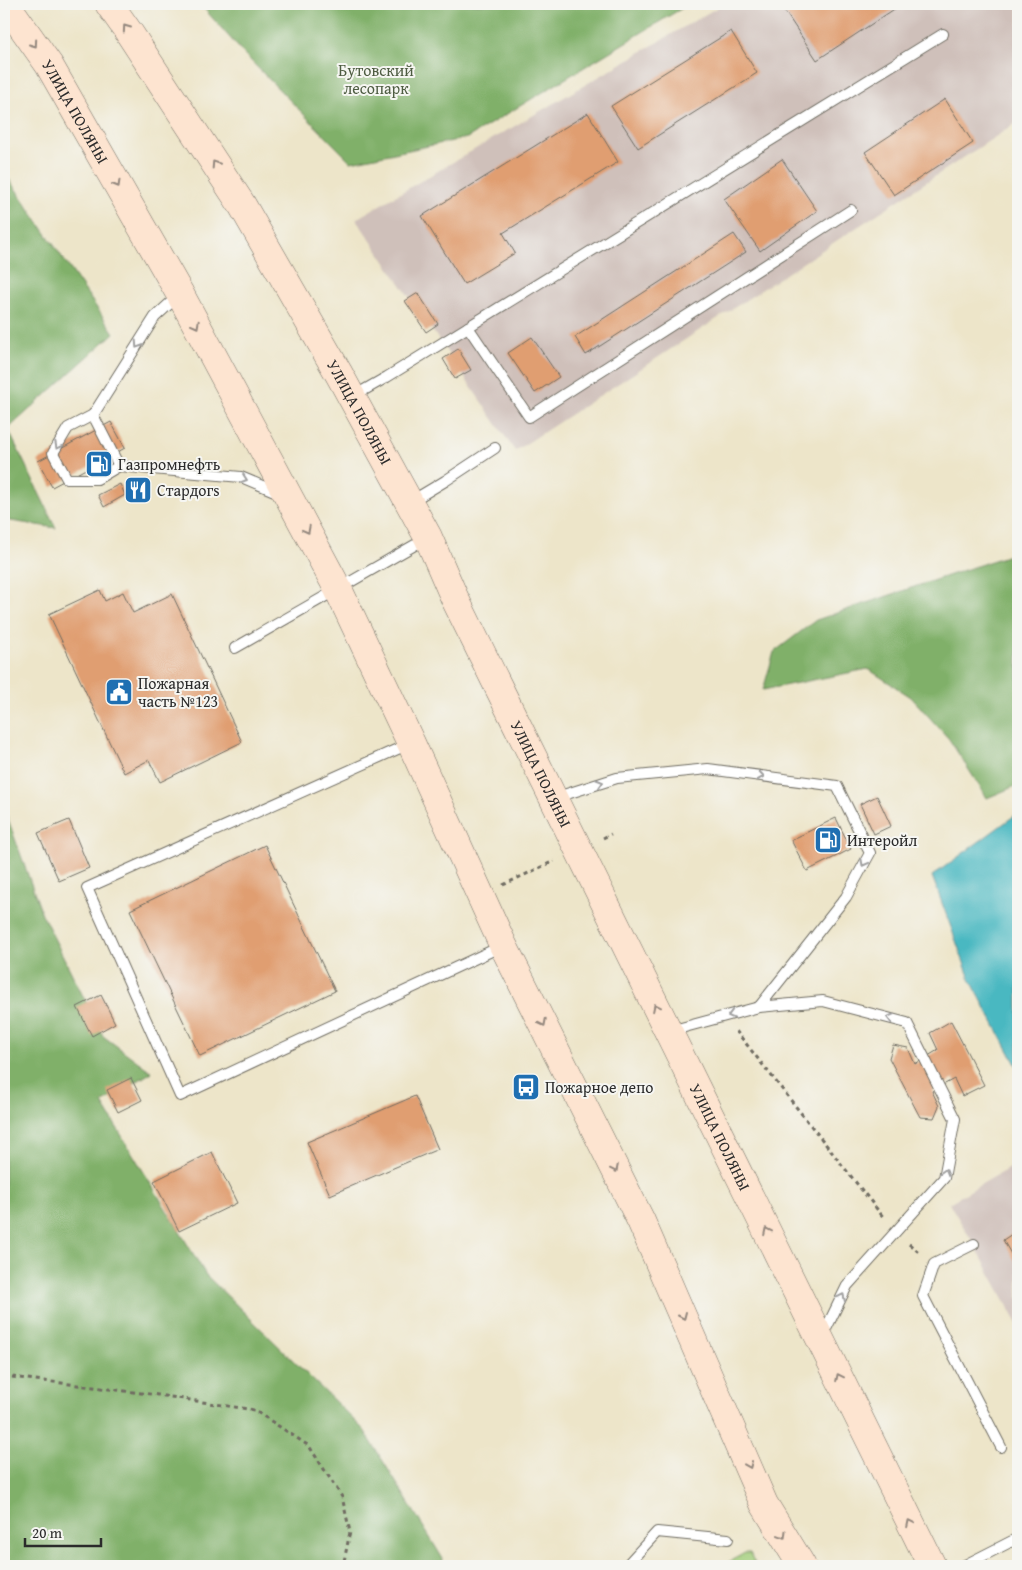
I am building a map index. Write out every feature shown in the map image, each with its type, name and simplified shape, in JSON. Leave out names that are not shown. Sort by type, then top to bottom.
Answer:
[{"type":"main road","name":"УЛИЦА ПОЛЯНЫ","points":[[6,4],[49,65],[180,294],[338,589],[412,743],[503,945],[641,1221],[764,1504],[802,1566]]},
{"type":"main road","name":"УЛИЦА ПОЛЯНЫ","points":[[109,4],[242,205],[428,537],[455,599],[932,1566]]},
{"type":"lane","points":[[351,397],[943,34]]},
{"type":"lane","points":[[468,327],[529,417],[851,210]]},
{"type":"lane","points":[[180,294],[155,318],[93,415],[68,428],[53,453],[67,479],[97,479],[119,466],[241,477],[290,498]]},
{"type":"lane","points":[[93,415],[119,466]]},
{"type":"lane","points":[[409,502],[495,448]]},
{"type":"lane","points":[[235,648],[428,537]]},
{"type":"lane","points":[[412,743],[86,888],[180,1096],[503,945]]},
{"type":"lane","points":[[553,798],[617,778],[708,769],[837,786],[870,853],[846,897],[759,1007]]},
{"type":"lane","points":[[668,1032],[759,1007],[823,1001],[907,1023],[955,1119],[944,1178],[848,1286],[821,1340]]},
{"type":"lane","points":[[974,1244],[934,1264],[923,1296],[1001,1447]]},
{"type":"lane","points":[[626,1566],[657,1532],[728,1539]]},
{"type":"lane","points":[[963,1566],[1018,1538]]},
{"type":"path","points":[[481,896],[611,834]]},
{"type":"path","points":[[724,1016],[896,1233],[934,1264]]},
{"type":"path","points":[[4,1376],[158,1395],[254,1410],[309,1446],[342,1497],[350,1532],[343,1564],[360,1566]]},
{"type":"shaded area","points":[[723,4],[1018,4],[1018,122],[515,451],[356,219]]},
{"type":"shaded area","points":[[1018,1163],[1018,1324],[949,1203]]},
{"type":"green space","name":"Бутовский лесопарк","points":[[200,4],[689,4],[467,138],[351,162],[246,56]]},
{"type":"green space","points":[[4,172],[114,333],[8,429],[56,528],[4,520]]},
{"type":"green space","points":[[1018,552],[1018,785],[987,798],[949,739],[911,697],[868,669],[763,690],[774,652],[816,620]]},
{"type":"green space","points":[[4,808],[42,914],[103,1036],[152,1072],[102,1103],[206,1275],[364,1430],[443,1559],[442,1566],[4,1566]]},
{"type":"green space","points":[[745,1553],[750,1553],[756,1566],[721,1566]]},
{"type":"water","points":[[1018,813],[1018,1068],[970,979],[932,876]]},
{"type":"building","points":[[780,4],[902,4],[817,60]]},
{"type":"building","points":[[731,31],[757,73],[638,148],[611,106]]},
{"type":"building","points":[[945,99],[973,143],[894,195],[865,152]]},
{"type":"building","points":[[588,113],[618,162],[503,233],[515,253],[464,284],[422,216]]},
{"type":"building","points":[[782,159],[817,211],[760,251],[724,199]]},
{"type":"building","points":[[734,234],[746,252],[586,355],[575,337]]},
{"type":"building","points":[[418,293],[438,324],[426,332],[405,301]]},
{"type":"building","points":[[532,337],[559,377],[535,393],[508,353]]},
{"type":"building","points":[[458,349],[471,370],[455,379],[443,359]]},
{"type":"building","points":[[111,422],[125,448],[52,487],[38,461]]},
{"type":"building","points":[[120,484],[125,495],[104,507],[98,495]]},
{"type":"building","name":"Стардогs","points":[[132,484],[146,488],[144,495],[130,491]]},
{"type":"building","points":[[100,590],[105,601],[123,592],[133,613],[172,594],[242,742],[160,782],[149,760],[124,773],[49,614]]},
{"type":"building","points":[[877,796],[891,826],[874,834],[860,804]]},
{"type":"building","points":[[836,818],[851,849],[807,871],[791,840]]},
{"type":"building","points":[[69,820],[89,868],[59,881],[38,833]]},
{"type":"building","points":[[265,845],[335,991],[200,1056],[130,910]]},
{"type":"building","points":[[101,995],[115,1023],[92,1036],[77,1007]]},
{"type":"building","points":[[951,1021],[984,1085],[962,1096],[954,1079],[932,1091],[939,1106],[934,1118],[920,1117],[889,1058],[893,1045],[908,1048],[915,1064],[938,1050],[930,1033]]},
{"type":"building","points":[[131,1078],[142,1100],[118,1112],[107,1090]]},
{"type":"building","points":[[415,1096],[438,1149],[330,1195],[307,1142]]},
{"type":"building","points":[[212,1152],[237,1203],[179,1231],[154,1181]]},
{"type":"building","points":[[1018,1230],[1018,1266],[1003,1240]]},
{"type":"place","name":"Газпромнефть","points":[[99,464]]},
{"type":"place","name":"Стардогs","points":[[138,490]]},
{"type":"place","name":"Пожарная часть №123","points":[[119,692]]},
{"type":"place","name":"Интеройл","points":[[828,840]]},
{"type":"place","name":"Пожарное депо","points":[[526,1087]]}]
